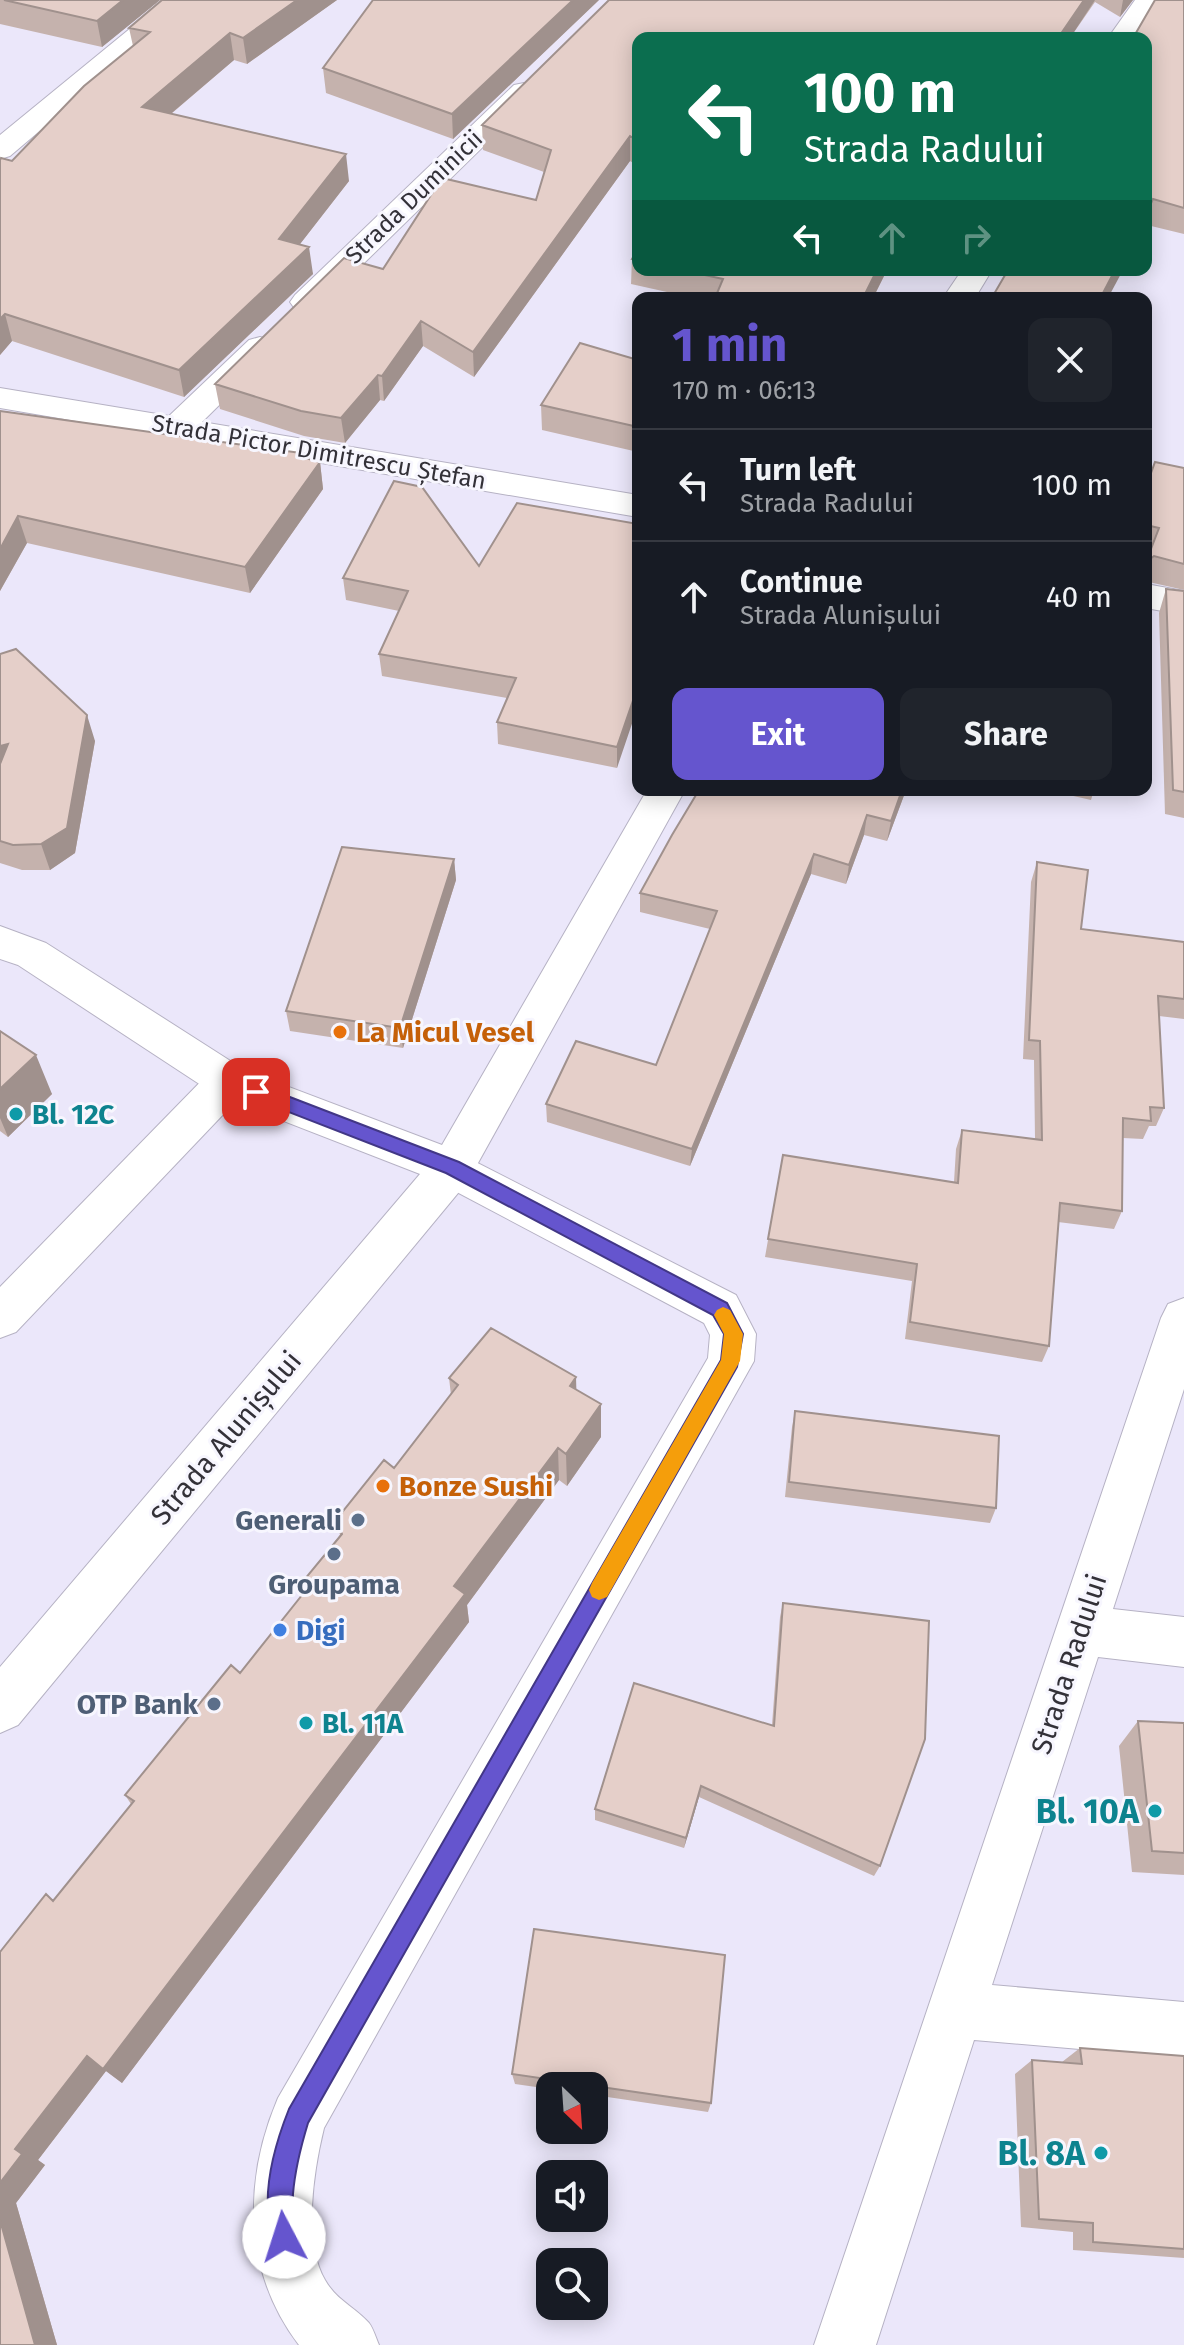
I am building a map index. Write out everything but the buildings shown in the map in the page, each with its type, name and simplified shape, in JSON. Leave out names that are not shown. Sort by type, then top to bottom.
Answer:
[{"type":"street","points":[[0,150],[181,0]]},
{"type":"street","points":[[1126,32],[1149,0]]},
{"type":"street","name":"Strada Duminicii","points":[[176,428],[550,66]]},
{"type":"street","name":"Strada Pictor Dimitrescu Ștefan","points":[[0,398],[632,505]]},
{"type":"street","points":[[1152,597],[1184,603]]},
{"type":"street","name":"Strada Alunișului","points":[[0,1707],[452,1168],[663,796]]},
{"type":"street","points":[[0,942],[32,954],[228,1081],[452,1168],[720,1309],[733,1334],[731,1361],[298,2118],[286,2157],[281,2197],[293,2278],[306,2308],[325,2332],[348,2345]]},
{"type":"street","points":[[0,1318],[228,1081]]},
{"type":"street","name":"Strada Radului","points":[[845,2345],[1184,1318]]},
{"type":"street","points":[[1080,1630],[1184,1642]]},
{"type":"street","points":[[955,2010],[1184,2030]]},
{"type":"slow traffic","points":[[599,1590],[731,1361],[733,1334],[723,1315]]},
{"type":"place","name":"La Micul Vesel","points":[[340,1032]]},
{"type":"place","name":"Bl. 12C","points":[[16,1114]]},
{"type":"place","name":"Bonze Sushi","points":[[383,1486]]},
{"type":"place","name":"Generali","points":[[358,1520]]},
{"type":"place","name":"Groupama","points":[[334,1554]]},
{"type":"place","name":"Digi","points":[[280,1630]]},
{"type":"place","name":"OTP Bank","points":[[214,1704]]},
{"type":"place","name":"Bl. 11A","points":[[306,1723]]},
{"type":"place","name":"Bl. 10A","points":[[1155,1811]]},
{"type":"place","name":"Bl. 8A","points":[[1101,2153]]},
{"type":"route","points":[[256,1092],[452,1168],[720,1309],[733,1334],[731,1361],[298,2118],[286,2157],[281,2197],[284,2237]]}]
